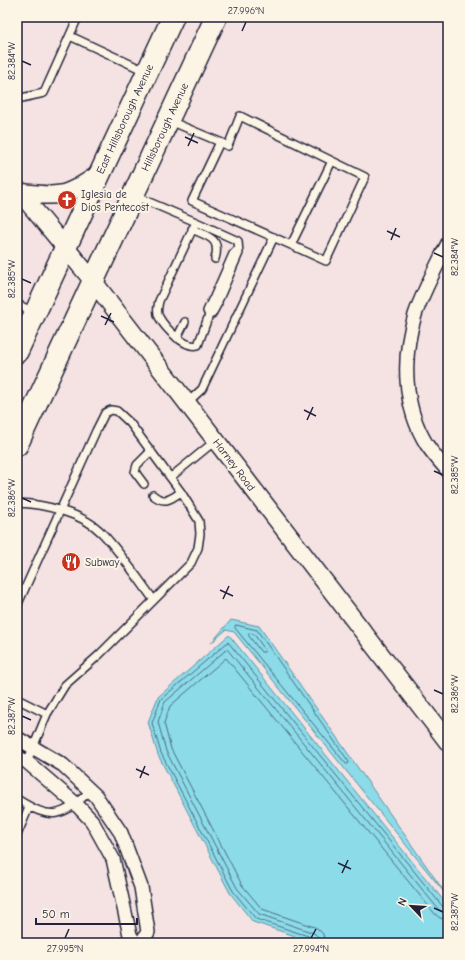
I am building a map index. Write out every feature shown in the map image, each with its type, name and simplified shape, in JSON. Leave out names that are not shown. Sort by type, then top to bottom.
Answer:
[{"type":"main road","name":"East Hillsborough Avenue","points":[[17,352],[26,308],[66,246],[173,17]]},
{"type":"main road","name":"Hillsborough Avenue","points":[[93,281],[216,17]]},
{"type":"main road","points":[[17,445],[93,281]]},
{"type":"street","points":[[18,191],[44,196],[59,196],[76,190],[99,174]]},
{"type":"street","name":"Harney Road","points":[[18,191],[66,246],[448,742]]},
{"type":"street","points":[[448,243],[415,315],[408,348],[406,384],[413,414],[427,444],[448,472]]},
{"type":"street","points":[[17,738],[63,765],[90,791],[121,833],[141,887],[148,932],[141,943]]},
{"type":"street","points":[[22,759],[76,804],[92,821],[112,859],[130,935],[135,943]]},
{"type":"lane","points":[[17,99],[44,93],[78,17]]},
{"type":"lane","points":[[70,36],[147,72]]},
{"type":"lane","points":[[168,121],[220,142],[228,146],[240,116],[365,177],[326,261],[192,201],[220,142]]},
{"type":"lane","points":[[291,245],[332,162]]},
{"type":"lane","points":[[133,195],[194,226],[209,237],[216,243],[218,248],[215,259]]},
{"type":"lane","points":[[194,226],[233,238],[238,241],[239,253],[216,300],[212,314],[209,315],[198,345],[193,347],[186,345],[177,338],[159,317],[157,309],[158,301],[194,226]]},
{"type":"lane","points":[[187,403],[202,389],[274,237]]},
{"type":"lane","points":[[177,338],[186,322]]},
{"type":"lane","points":[[17,606],[59,510],[105,413],[111,410],[117,411],[130,423],[151,451],[181,492],[199,521],[198,548],[191,563],[99,654],[65,685],[47,714],[33,747],[22,759]]},
{"type":"lane","points":[[170,477],[216,440]]},
{"type":"lane","points":[[144,484],[135,472],[137,465],[151,451]]},
{"type":"lane","points":[[153,495],[160,501],[169,501],[181,492]]},
{"type":"lane","points":[[17,503],[59,510],[75,515],[102,533],[153,599]]},
{"type":"lane","points":[[17,699],[47,714]]},
{"type":"lane","points":[[17,799],[29,807],[46,814],[55,815],[76,804],[90,791]]},
{"type":"lane","points":[[17,835],[29,807]]},
{"type":"water","points":[[231,620],[259,626],[448,897],[234,632],[226,630],[211,643]]},
{"type":"water","points":[[229,635],[448,906],[448,943],[316,943],[253,922],[230,893],[158,755],[148,722],[158,697]]},
{"type":"place","name":"Iglesia de Dios Pentecost","points":[[67,200]]},
{"type":"place","name":"Subway","points":[[71,562]]}]
